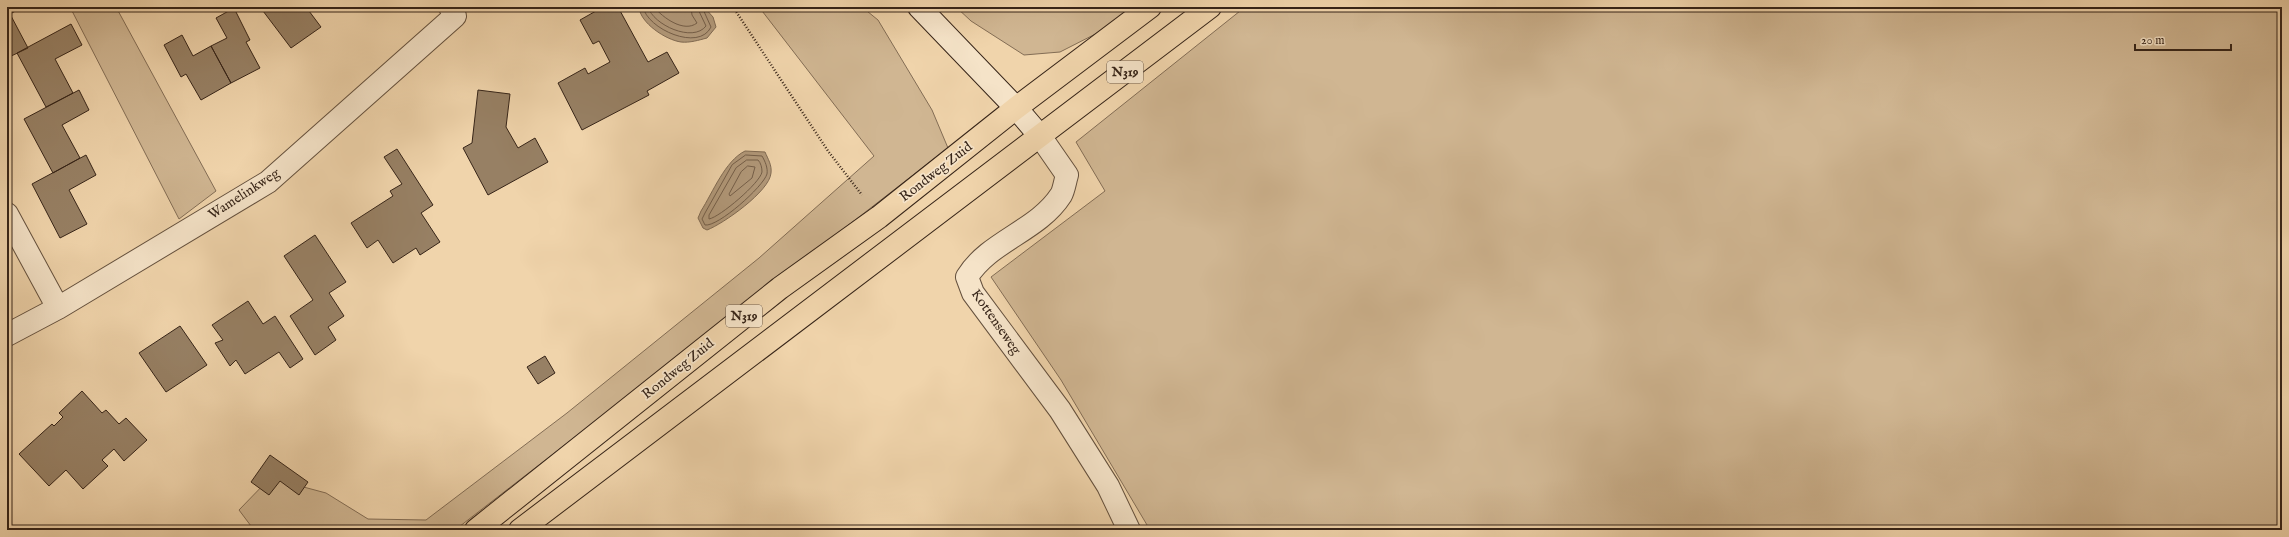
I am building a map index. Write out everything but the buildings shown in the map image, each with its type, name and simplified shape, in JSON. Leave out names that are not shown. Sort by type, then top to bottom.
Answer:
[{"type":"main road","name":"N319","points":[[1016,108],[1150,7]]},
{"type":"main road","name":"N319","points":[[520,530],[1210,7]]},
{"type":"main road","name":"Rondweg Zuid","points":[[476,530],[780,288],[879,217],[1016,108]]},
{"type":"street","name":"Kottenseweg","points":[[919,7],[1016,108],[1040,136],[1067,175],[1061,195],[1047,212],[976,263],[967,277],[973,293],[1060,410],[1108,486],[1129,530]]},
{"type":"street","name":"Wamelinkweg","points":[[7,335],[58,308],[268,182],[452,12]]},
{"type":"street","points":[[7,214],[58,308]]},
{"type":"path","points":[[733,7],[828,151],[879,217]]},
{"type":"shaded area","points":[[70,7],[116,7],[216,191],[179,219]]},
{"type":"shaded area","points":[[759,7],[862,7],[878,20],[932,110],[948,148],[455,530],[254,530],[239,510],[270,478],[326,493],[368,519],[426,520],[567,413],[759,258],[874,156]]},
{"type":"shaded area","points":[[956,7],[1137,7],[1117,23],[1060,52],[1024,55],[971,21]]},
{"type":"shaded area","points":[[1245,7],[2282,7],[2282,530],[1150,530],[1061,380],[991,277],[1105,191],[1076,142]]},
{"type":"water","points":[[639,7],[704,7],[713,17],[716,27],[707,38],[688,42],[675,41],[661,34],[649,25],[640,13]]},
{"type":"water","points":[[745,151],[765,152],[771,167],[769,180],[755,197],[734,214],[714,227],[707,230],[703,228],[698,218],[701,211],[725,169]]}]
